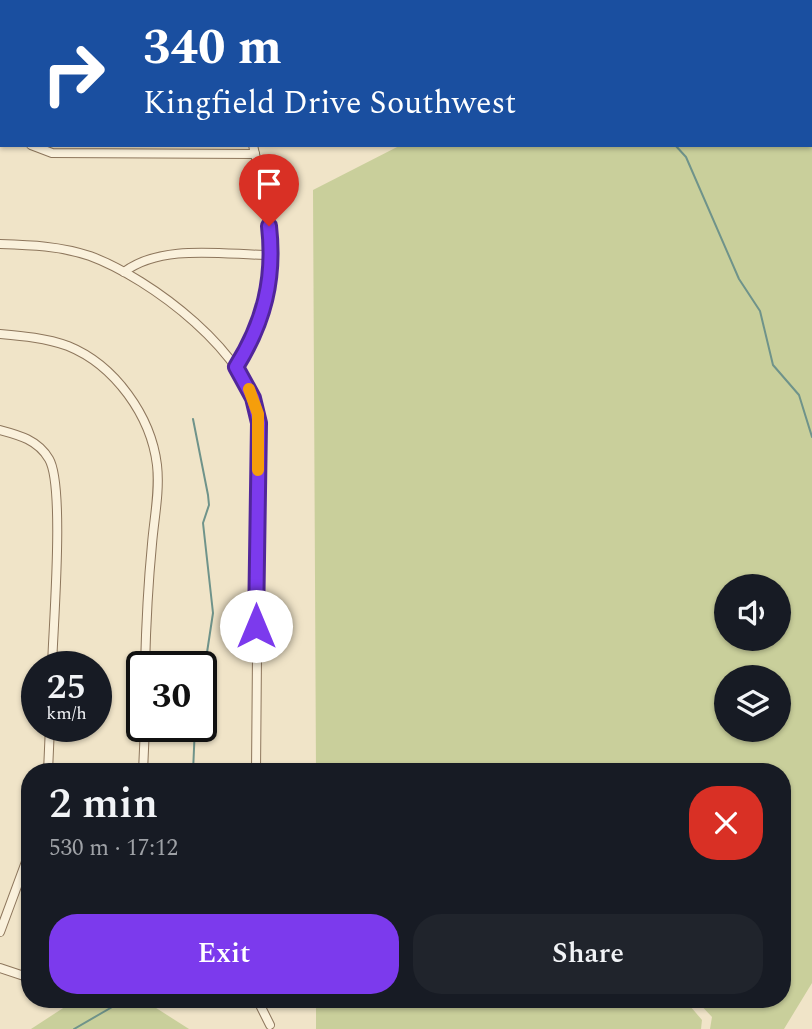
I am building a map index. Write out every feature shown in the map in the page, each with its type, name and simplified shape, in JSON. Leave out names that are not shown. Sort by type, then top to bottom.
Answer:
[{"type":"street","points":[[36,147],[52,153],[157,149],[254,150],[269,226],[271,255],[263,316],[236,367]]},
{"type":"street","points":[[0,244],[62,249],[89,256],[124,272],[180,312],[236,367],[253,398],[259,423],[256,763]]},
{"type":"street","points":[[124,272],[143,261],[164,256],[271,255]]},
{"type":"street","points":[[0,334],[46,339],[76,351],[117,382],[144,420],[156,459],[158,477],[145,651]]},
{"type":"street","points":[[0,430],[23,436],[43,450],[57,480],[52,651]]},
{"type":"street","points":[[48,763],[49,742]]},
{"type":"street","points":[[143,763],[144,742]]},
{"type":"street","points":[[0,932],[21,875]]},
{"type":"street","points":[[0,968],[21,975]]},
{"type":"street","points":[[262,1008],[270,1025]]},
{"type":"green space","points":[[397,147],[812,147],[812,983],[784,1029],[710,1029],[712,1017],[704,1008],[791,1008],[791,763],[316,763],[313,190]]},
{"type":"green space","points":[[63,1008],[156,1008],[189,1029],[31,1029]]},
{"type":"green space","points":[[316,1008],[692,1008],[702,1020],[701,1029],[316,1029]]},
{"type":"waterway","points":[[677,147],[686,157],[739,279],[760,311],[773,365],[799,395],[812,437]]},
{"type":"waterway","points":[[193,419],[209,505],[203,523],[213,613],[207,651]]},
{"type":"waterway","points":[[193,763],[194,742]]},
{"type":"waterway","points":[[74,1029],[110,1008]]},
{"type":"slow traffic","points":[[249,389],[259,423],[258,470]]},
{"type":"route","points":[[256,626],[259,423],[253,398],[236,367],[257,330],[268,295],[271,264],[269,226]]}]
